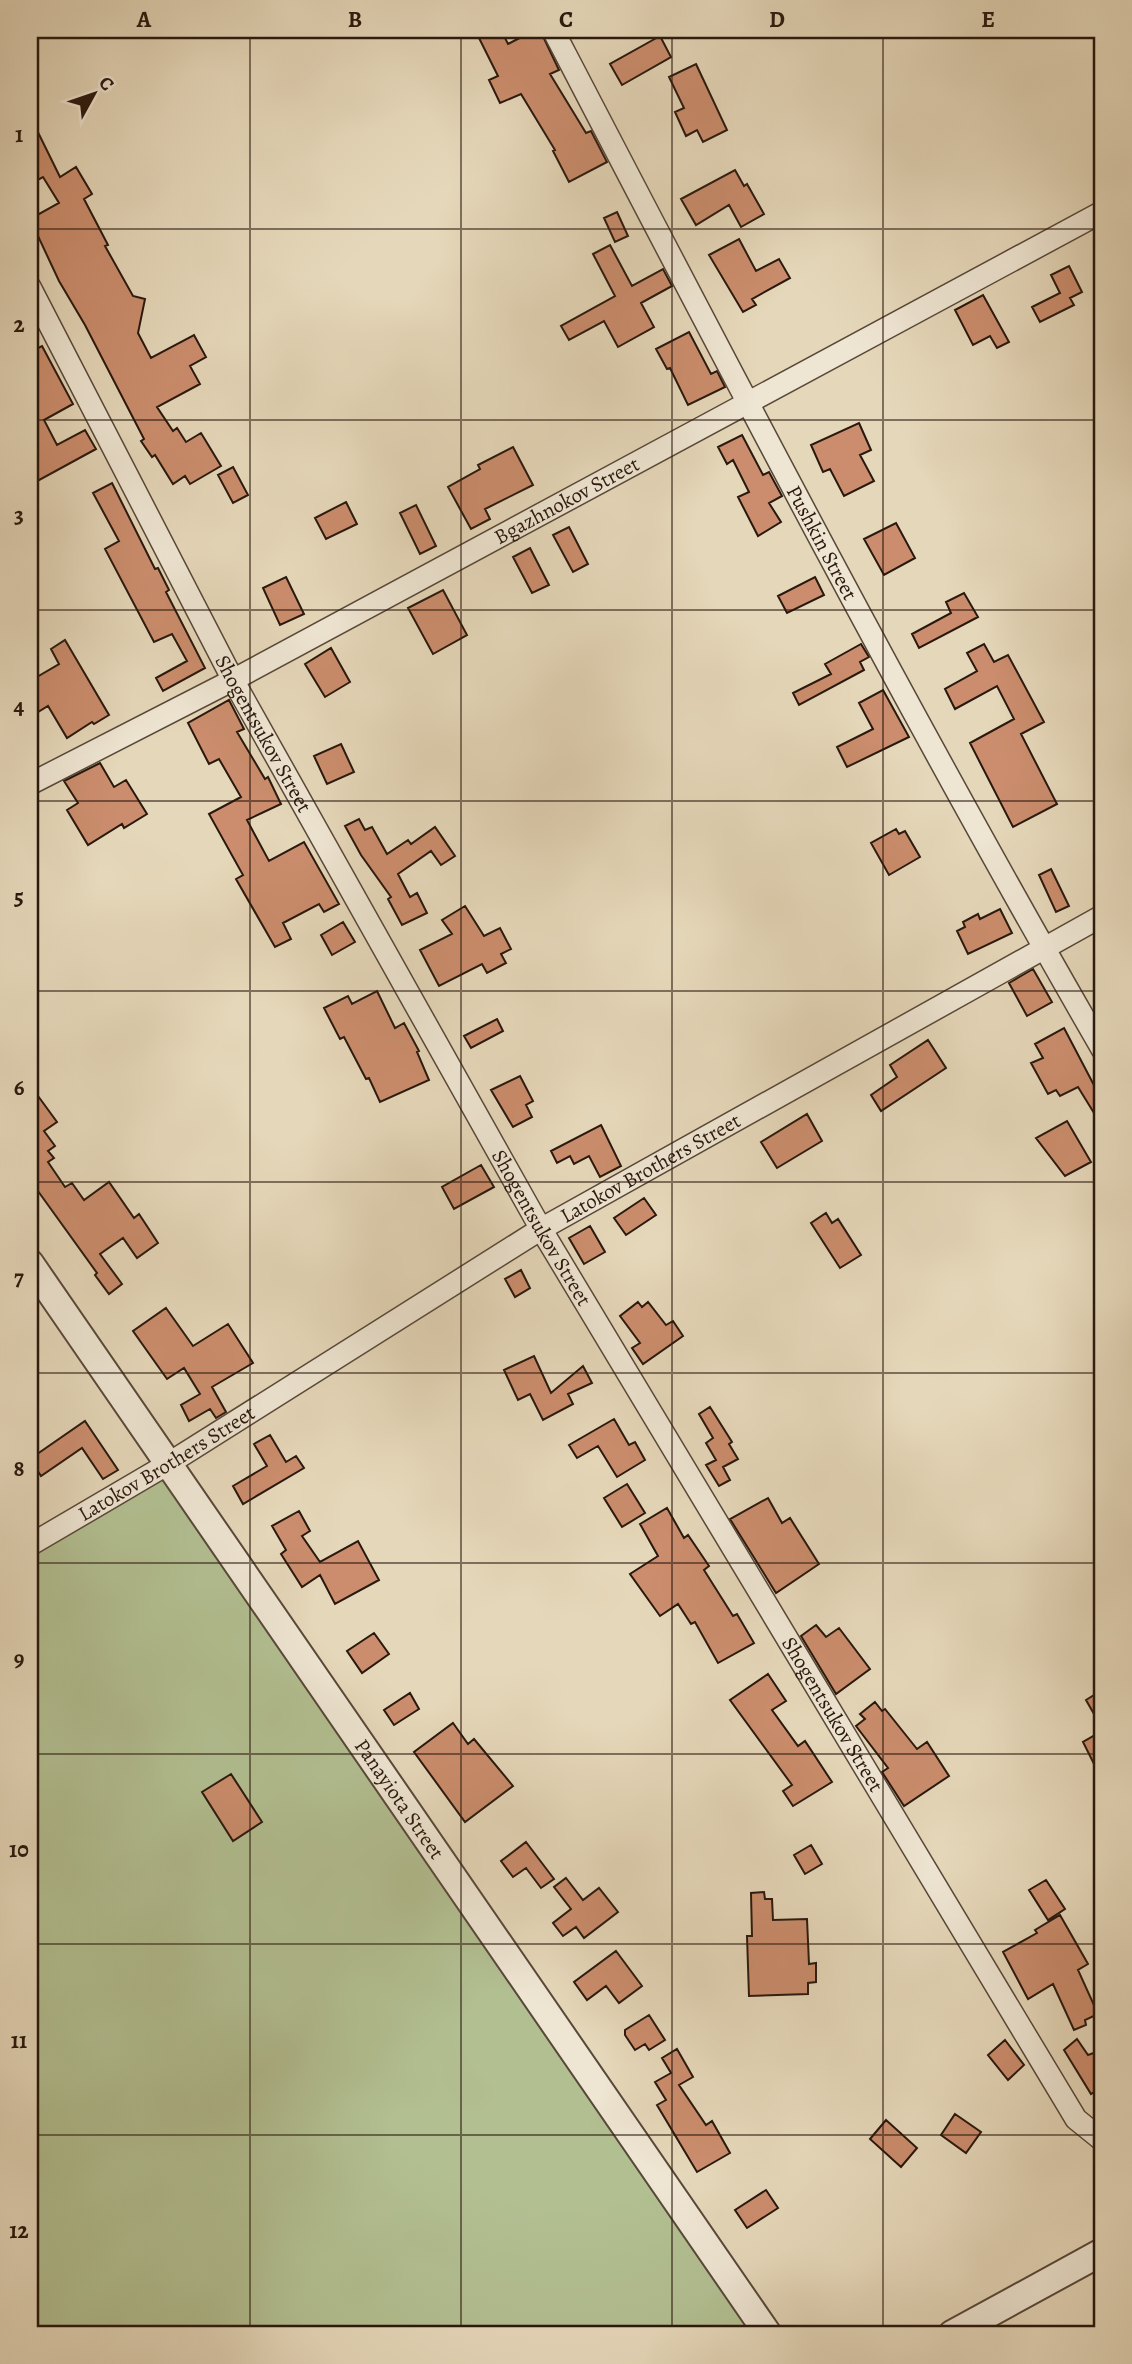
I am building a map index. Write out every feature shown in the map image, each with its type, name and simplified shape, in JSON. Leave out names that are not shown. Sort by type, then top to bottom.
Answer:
[{"type":"street","name":"Pushkin Street","points":[[553,30],[746,402],[1044,948],[1102,1049]]},
{"type":"street","name":"Bgazhnokov Street","points":[[30,784],[233,680],[1102,212]]},
{"type":"street","name":"Shogentsukov Street","points":[[30,287],[233,680],[541,1229],[1076,2119],[1102,2140]]},
{"type":"street","name":"Latokov Brothers Street","points":[[30,1545],[168,1464],[541,1229],[1102,916]]},
{"type":"street","name":"Panayiota Street","points":[[30,1263],[768,2334]]},
{"type":"street","points":[[952,2334],[1102,2252]]},
{"type":"green space","points":[[168,1464],[768,2334],[30,2334],[30,1545]]},
{"type":"building","points":[[475,30],[501,30],[508,44],[540,30],[559,70],[550,74],[586,133],[591,131],[607,162],[569,182],[553,151],[555,150],[521,94],[500,103],[489,80],[498,76]]},
{"type":"building","points":[[660,36],[671,57],[622,85],[610,64]]},
{"type":"building","points":[[696,64],[727,130],[703,142],[697,130],[686,136],[675,112],[684,108],[669,77]]},
{"type":"building","points":[[30,116],[60,177],[76,167],[92,194],[84,199],[108,245],[105,246],[133,296],[145,299],[138,333],[151,358],[194,335],[206,357],[190,366],[200,384],[157,407],[173,431],[177,428],[186,442],[201,433],[221,466],[190,484],[185,476],[173,484],[155,455],[152,457],[141,441],[144,439],[59,281],[30,219],[59,203],[43,177],[30,184]]},
{"type":"building","points":[[735,170],[744,186],[747,184],[764,214],[741,227],[729,205],[696,225],[681,199]]},
{"type":"building","points":[[617,212],[628,236],[615,242],[604,218]]},
{"type":"building","points":[[739,239],[756,271],[779,259],[790,278],[752,299],[756,305],[743,312],[709,255]]},
{"type":"building","points":[[610,245],[632,286],[663,269],[672,286],[641,303],[654,327],[618,347],[604,321],[569,340],[561,326],[615,296],[593,254]]},
{"type":"building","points":[[1069,266],[1082,292],[1070,298],[1074,305],[1040,322],[1032,307],[1060,293],[1051,275]]},
{"type":"building","points":[[983,295],[1009,342],[997,348],[990,336],[973,345],[955,310]]},
{"type":"building","points":[[689,332],[711,374],[717,371],[725,387],[688,405],[670,368],[667,369],[656,349]]},
{"type":"building","points":[[42,346],[73,404],[44,420],[57,445],[85,430],[96,449],[30,485],[30,352]]},
{"type":"building","points":[[859,423],[871,450],[860,455],[874,481],[844,496],[830,469],[823,472],[811,445]]},
{"type":"building","points":[[742,435],[763,475],[769,472],[782,496],[769,503],[781,522],[758,536],[738,497],[749,492],[733,460],[727,464],[718,447]]},
{"type":"building","points":[[513,447],[533,485],[485,509],[490,519],[471,529],[448,487],[480,469],[478,465]]},
{"type":"building","points":[[233,467],[248,495],[233,503],[218,475]]},
{"type":"building","points":[[112,483],[155,569],[158,568],[169,590],[166,592],[205,668],[163,691],[156,678],[187,661],[172,634],[154,642],[105,549],[119,541],[93,493]]},
{"type":"building","points":[[346,502],[357,524],[326,539],[315,518]]},
{"type":"building","points":[[416,505],[436,546],[420,554],[400,513]]},
{"type":"building","points":[[896,523],[915,558],[884,575],[864,539]]},
{"type":"building","points":[[569,527],[588,564],[573,572],[553,535]]},
{"type":"building","points":[[530,548],[549,585],[532,593],[513,557]]},
{"type":"building","points":[[286,577],[304,614],[280,625],[263,588]]},
{"type":"building","points":[[815,577],[824,595],[787,613],[778,596]]},
{"type":"building","points":[[443,590],[467,635],[433,654],[408,608]]},
{"type":"building","points":[[964,593],[978,617],[919,648],[912,634],[951,613],[946,602]]},
{"type":"building","points":[[65,640],[109,715],[67,738],[48,706],[30,717],[30,693],[35,690],[30,681],[59,664],[51,649]]},
{"type":"building","points":[[861,644],[869,657],[860,662],[864,670],[799,705],[793,693],[831,674],[825,664]]},
{"type":"building","points":[[984,644],[994,662],[1008,655],[1044,722],[1021,734],[1057,804],[1013,827],[970,743],[1014,719],[997,686],[955,709],[945,689],[977,671],[967,653]]},
{"type":"building","points":[[331,648],[350,682],[325,697],[305,664]]},
{"type":"building","points":[[883,690],[909,737],[847,767],[837,747],[873,729],[859,703]]},
{"type":"building","points":[[229,700],[244,729],[237,732],[265,779],[268,777],[281,804],[247,820],[269,861],[304,842],[339,904],[324,912],[319,904],[283,923],[291,939],[275,947],[236,879],[243,875],[209,814],[241,797],[219,759],[209,764],[188,723]]},
{"type":"building","points":[[341,744],[354,772],[327,784],[314,756]]},
{"type":"building","points":[[100,763],[114,787],[126,780],[147,814],[124,828],[122,824],[88,845],[67,810],[78,803],[64,781]]},
{"type":"building","points":[[359,819],[365,830],[372,827],[387,854],[408,840],[411,844],[435,827],[455,856],[441,865],[431,851],[398,874],[410,897],[417,893],[427,913],[402,925],[388,899],[391,897],[361,855],[345,826]]},
{"type":"building","points":[[896,829],[899,834],[905,831],[920,857],[889,875],[871,843]]},
{"type":"building","points":[[1051,869],[1069,906],[1056,912],[1039,875]]},
{"type":"building","points":[[465,906],[484,936],[500,928],[511,949],[501,954],[506,963],[487,973],[482,964],[439,986],[420,950],[452,934],[442,920]]},
{"type":"building","points":[[1000,909],[1012,933],[968,954],[957,931],[965,927],[963,922],[978,914],[980,919]]},
{"type":"building","points":[[343,922],[355,942],[332,955],[321,935]]},
{"type":"building","points":[[1033,969],[1052,1002],[1027,1016],[1009,983]]},
{"type":"building","points":[[377,991],[395,1028],[404,1023],[419,1051],[417,1052],[429,1080],[380,1102],[369,1078],[366,1079],[344,1037],[340,1039],[324,1008],[348,996],[352,1004]]},
{"type":"building","points":[[497,1019],[503,1031],[471,1048],[464,1036]]},
{"type":"building","points":[[1064,1028],[1096,1089],[1102,1085],[1102,1126],[1078,1087],[1060,1096],[1056,1090],[1048,1094],[1031,1063],[1043,1058],[1035,1044]]},
{"type":"building","points":[[928,1040],[946,1068],[881,1111],[871,1095],[897,1077],[890,1065]]},
{"type":"building","points":[[520,1076],[533,1101],[526,1105],[532,1117],[513,1127],[491,1090]]},
{"type":"building","points":[[30,1085],[57,1122],[44,1131],[55,1146],[48,1151],[54,1158],[48,1162],[65,1187],[72,1183],[84,1200],[109,1182],[134,1218],[139,1214],[158,1243],[137,1258],[123,1238],[100,1254],[122,1284],[109,1294],[30,1180]]},
{"type":"building","points":[[807,1114],[822,1141],[777,1168],[761,1142]]},
{"type":"building","points":[[1067,1121],[1091,1162],[1065,1176],[1036,1138]]},
{"type":"building","points":[[601,1125],[621,1166],[600,1177],[589,1156],[574,1164],[570,1156],[557,1163],[551,1151]]},
{"type":"building","points":[[481,1165],[494,1187],[454,1209],[442,1187]]},
{"type":"building","points":[[644,1198],[656,1215],[626,1235],[614,1218]]},
{"type":"building","points":[[826,1213],[832,1223],[838,1219],[861,1255],[840,1268],[811,1223]]},
{"type":"building","points":[[590,1226],[605,1252],[584,1264],[569,1238]]},
{"type":"building","points":[[521,1270],[530,1288],[515,1297],[505,1279]]},
{"type":"building","points":[[638,1302],[642,1307],[648,1302],[666,1325],[673,1321],[683,1336],[643,1364],[632,1348],[640,1343],[620,1316]]},
{"type":"building","points":[[166,1308],[193,1346],[228,1324],[253,1363],[212,1387],[226,1412],[216,1418],[210,1409],[189,1421],[181,1405],[200,1394],[184,1368],[167,1379],[133,1331]]},
{"type":"building","points":[[534,1356],[551,1393],[583,1366],[592,1383],[568,1394],[573,1404],[543,1420],[530,1394],[518,1400],[504,1370]]},
{"type":"building","points":[[710,1407],[732,1442],[729,1444],[738,1459],[723,1467],[730,1480],[719,1486],[706,1465],[716,1460],[706,1443],[713,1438],[699,1414]]},
{"type":"building","points":[[614,1419],[629,1445],[635,1442],[645,1460],[617,1477],[598,1446],[577,1458],[569,1445]]},
{"type":"building","points":[[85,1421],[118,1470],[103,1479],[82,1448],[41,1476],[30,1459]]},
{"type":"building","points":[[270,1435],[286,1462],[296,1456],[304,1468],[243,1504],[233,1486],[267,1466],[254,1444]]},
{"type":"building","points":[[627,1484],[645,1513],[622,1527],[604,1498]]},
{"type":"building","points":[[768,1498],[782,1523],[790,1518],[819,1564],[776,1593],[730,1519]]},
{"type":"building","points":[[667,1508],[684,1538],[688,1535],[709,1566],[704,1570],[733,1616],[737,1614],[754,1643],[718,1663],[695,1622],[691,1624],[678,1604],[660,1616],[630,1574],[658,1556],[640,1524]]},
{"type":"building","points":[[299,1511],[310,1531],[302,1536],[320,1562],[358,1541],[379,1580],[335,1604],[320,1575],[302,1587],[281,1554],[286,1550],[272,1526]]},
{"type":"building","points":[[816,1625],[826,1637],[839,1628],[870,1669],[836,1694],[801,1636]]},
{"type":"building","points":[[374,1633],[389,1654],[362,1673],[347,1651]]},
{"type":"building","points":[[768,1674],[786,1701],[772,1710],[798,1746],[805,1741],[832,1782],[793,1806],[783,1791],[792,1785],[730,1700]]},
{"type":"building","points":[[1102,1690],[1102,1728],[1086,1700]]},
{"type":"building","points":[[410,1693],[419,1709],[394,1725],[384,1710]]},
{"type":"building","points":[[875,1702],[882,1711],[885,1709],[917,1749],[927,1742],[949,1776],[904,1806],[882,1772],[888,1768],[856,1726],[865,1719],[860,1714]]},
{"type":"building","points":[[453,1723],[468,1744],[474,1739],[513,1786],[465,1822],[414,1752]]},
{"type":"building","points":[[1102,1731],[1102,1780],[1083,1742]]},
{"type":"building","points":[[231,1774],[262,1822],[233,1841],[202,1792]]},
{"type":"building","points":[[526,1842],[554,1879],[541,1888],[526,1868],[513,1877],[501,1861]]},
{"type":"building","points":[[811,1845],[822,1864],[805,1874],[794,1855]]},
{"type":"building","points":[[566,1878],[583,1900],[599,1888],[618,1912],[584,1938],[576,1927],[563,1936],[553,1923],[571,1909],[554,1887]]},
{"type":"building","points":[[1046,1880],[1065,1909],[1048,1920],[1029,1890]]},
{"type":"building","points":[[764,1892],[765,1899],[772,1899],[773,1920],[807,1919],[809,1964],[816,1963],[816,1982],[808,1983],[808,1994],[749,1996],[747,1936],[752,1936],[751,1893]]},
{"type":"building","points":[[1060,1915],[1088,1964],[1078,1970],[1098,2014],[1085,2020],[1086,2025],[1074,2030],[1053,1984],[1028,1999],[1003,1952],[1037,1933],[1035,1930]]},
{"type":"building","points":[[616,1951],[642,1986],[619,2003],[606,1986],[587,2000],[574,1982]]},
{"type":"building","points":[[649,2015],[665,2040],[649,2050],[645,2044],[635,2050],[625,2035],[625,2030]]},
{"type":"building","points":[[1077,2039],[1088,2055],[1102,2050],[1102,2087],[1091,2094],[1064,2050]]},
{"type":"building","points":[[1005,2040],[1024,2065],[1008,2080],[988,2055]]},
{"type":"building","points":[[677,2049],[693,2077],[679,2085],[706,2125],[712,2121],[730,2153],[697,2172],[657,2105],[666,2100],[655,2082],[671,2073],[662,2058]]},
{"type":"building","points":[[955,2114],[981,2132],[966,2153],[941,2135]]},
{"type":"building","points":[[886,2120],[917,2148],[901,2167],[870,2139]]},
{"type":"building","points":[[766,2190],[778,2208],[747,2228],[735,2210]]}]
